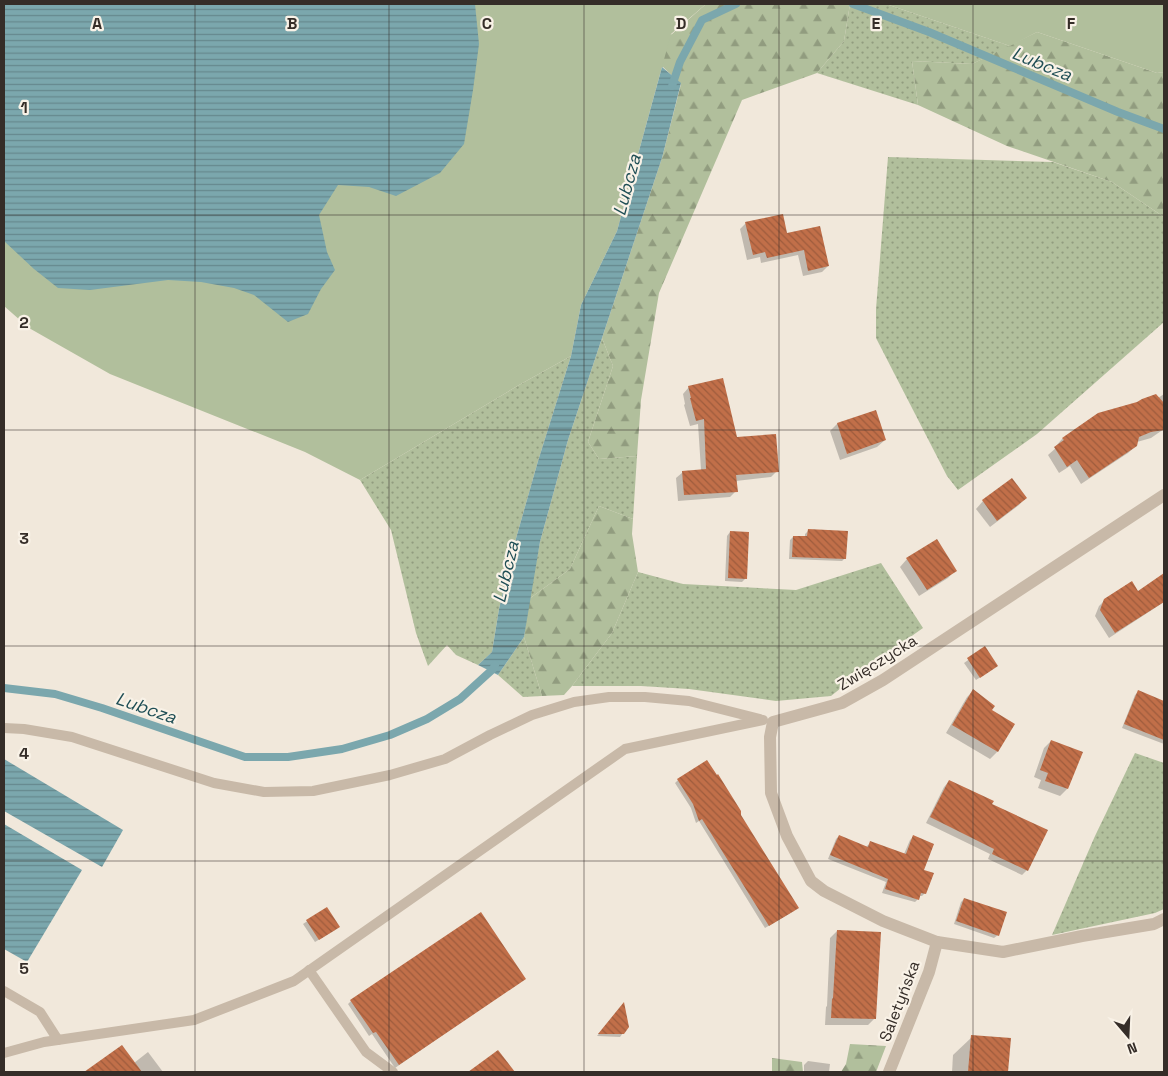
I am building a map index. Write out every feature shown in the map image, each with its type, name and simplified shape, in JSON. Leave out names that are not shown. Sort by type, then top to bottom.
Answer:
[{"type":"street","name":"Zwięczycka","points":[[768,721],[842,704],[883,680],[1164,495]]},
{"type":"street","points":[[768,721],[771,793],[787,836],[811,881],[824,891],[883,920],[937,942],[1003,952],[1154,924],[1164,919]]},
{"type":"street","name":"Saletyńska","points":[[889,1072],[929,972],[937,942]]},
{"type":"lane","points":[[4,728],[24,729],[72,737],[214,784],[264,792],[313,791],[390,775],[445,759],[532,715],[574,702],[609,697],[645,697],[689,701],[768,721]]},
{"type":"lane","points":[[4,1053],[44,1042],[194,1020],[294,981],[625,749],[768,721]]},
{"type":"lane","points":[[309,970],[366,1052],[394,1072]]},
{"type":"lane","points":[[4,991],[40,1012],[58,1040]]},
{"type":"green space","points":[[4,4],[706,4],[671,34],[617,231],[581,305],[571,356],[360,480],[305,452],[110,374],[29,328],[4,306]]},
{"type":"green space","points":[[706,4],[850,4],[844,41],[817,73],[742,100],[659,293],[641,400],[637,456],[599,459],[588,442],[613,366],[602,338],[662,158],[681,84],[663,67],[338,184],[672,34]]},
{"type":"green space","points":[[850,4],[886,4],[1010,46],[972,64],[912,61],[918,105],[817,73],[844,41]]},
{"type":"green space","points":[[886,4],[1164,4],[1164,72],[1157,73],[1037,32],[1010,46]]},
{"type":"green space","points":[[1037,32],[1157,73],[1164,72],[1164,217],[1112,182],[1007,146],[918,105],[912,61],[972,64]]},
{"type":"green space","points":[[888,157],[1053,162],[1112,182],[1164,217],[1164,322],[1037,434],[958,490],[947,476],[876,338],[876,309]]},
{"type":"green space","points":[[602,338],[613,366],[588,442],[599,459],[637,456],[633,519],[599,506],[570,569],[529,599],[540,542],[568,440]]},
{"type":"green space","points":[[571,356],[513,549],[499,609],[492,652],[478,665],[456,655],[447,645],[428,666],[416,633],[391,530],[360,480]]},
{"type":"green space","points":[[599,506],[633,519],[632,534],[638,572],[612,633],[572,686],[564,695],[542,696],[524,637],[529,599],[570,569]]},
{"type":"green space","points":[[881,563],[923,628],[831,696],[776,701],[689,689],[641,686],[572,686],[612,633],[638,572],[683,584],[796,590]]},
{"type":"green space","points":[[524,637],[542,696],[523,697],[498,675]]},
{"type":"green space","points":[[1135,753],[1164,763],[1164,909],[1155,913],[1052,935],[1095,836]]},
{"type":"green space","points":[[850,1044],[886,1046],[876,1072],[841,1072],[846,1064]]},
{"type":"green space","points":[[772,1058],[802,1062],[803,1072],[772,1072]]},
{"type":"water","points":[[4,4],[475,4],[479,44],[464,144],[440,173],[396,196],[369,187],[338,185],[319,215],[327,252],[335,270],[321,289],[308,314],[288,322],[254,295],[234,288],[201,282],[168,280],[90,290],[58,288],[4,241]]},
{"type":"water","points":[[662,67],[681,83],[662,158],[568,440],[540,542],[524,637],[498,675],[478,665],[492,652],[499,609],[513,549],[571,356],[581,305],[617,231]]},
{"type":"water","points":[[4,759],[123,830],[102,867],[4,811]]},
{"type":"water","points":[[4,824],[82,870],[27,962],[4,949]]},
{"type":"building","points":[[783,214],[787,233],[820,226],[829,266],[808,271],[804,250],[767,258],[765,252],[753,255],[745,222]]},
{"type":"building","points":[[723,378],[737,437],[776,434],[779,472],[736,475],[738,492],[684,495],[682,471],[706,469],[704,419],[696,421],[688,386]]},
{"type":"building","points":[[1156,394],[1164,403],[1164,430],[1151,432],[1139,437],[1137,446],[1089,478],[1077,460],[1067,467],[1054,447],[1064,440],[1062,438],[1098,413],[1137,402]]},
{"type":"building","points":[[876,410],[886,440],[847,454],[837,423]]},
{"type":"building","points":[[1012,478],[1027,498],[997,521],[982,500]]},
{"type":"building","points":[[808,529],[848,531],[846,559],[792,557],[793,536],[807,536]]},
{"type":"building","points":[[730,531],[749,532],[747,579],[728,578]]},
{"type":"building","points":[[937,539],[957,571],[927,590],[906,558]]},
{"type":"building","points":[[1164,573],[1164,602],[1115,633],[1100,610],[1104,599],[1132,581],[1138,591]]},
{"type":"building","points":[[985,646],[998,666],[980,678],[967,658]]},
{"type":"building","points":[[973,689],[995,706],[992,710],[1015,724],[998,752],[952,725]]},
{"type":"building","points":[[1138,690],[1164,701],[1164,740],[1124,724]]},
{"type":"building","points":[[1051,740],[1083,752],[1068,789],[1045,781],[1048,773],[1040,770]]},
{"type":"building","points":[[707,760],[741,811],[741,815],[799,908],[769,926],[702,819],[699,821],[693,804],[677,779]]},
{"type":"building","points":[[949,780],[994,801],[992,804],[1048,830],[1028,871],[992,854],[994,849],[930,817]]},
{"type":"building","points":[[839,835],[868,847],[870,841],[906,854],[913,835],[934,844],[924,870],[934,873],[926,894],[921,893],[919,900],[885,889],[888,879],[830,855]]},
{"type":"building","points":[[964,898],[1007,912],[999,936],[956,921]]},
{"type":"building","points":[[327,907],[340,927],[319,940],[306,920]]},
{"type":"building","points":[[481,912],[526,979],[399,1065],[350,1000]]},
{"type":"building","points":[[837,930],[881,932],[876,1019],[831,1018]]},
{"type":"building","points":[[624,1002],[629,1027],[624,1034],[598,1034]]},
{"type":"building","points":[[971,1035],[1011,1038],[1008,1072],[968,1072]]},
{"type":"building","points":[[122,1045],[142,1072],[84,1072]]},
{"type":"building","points":[[498,1050],[515,1072],[468,1072]]},
{"type":"waterway","name":"Lubcza","points":[[672,86],[680,62],[702,20],[736,4]]},
{"type":"waterway","name":"Lubcza","points":[[853,4],[929,32],[1118,112],[1164,129]]},
{"type":"waterway","name":"Lubcza","points":[[4,688],[55,694],[102,708],[245,757],[288,757],[342,749],[390,735],[427,719],[460,699],[495,665]]}]
